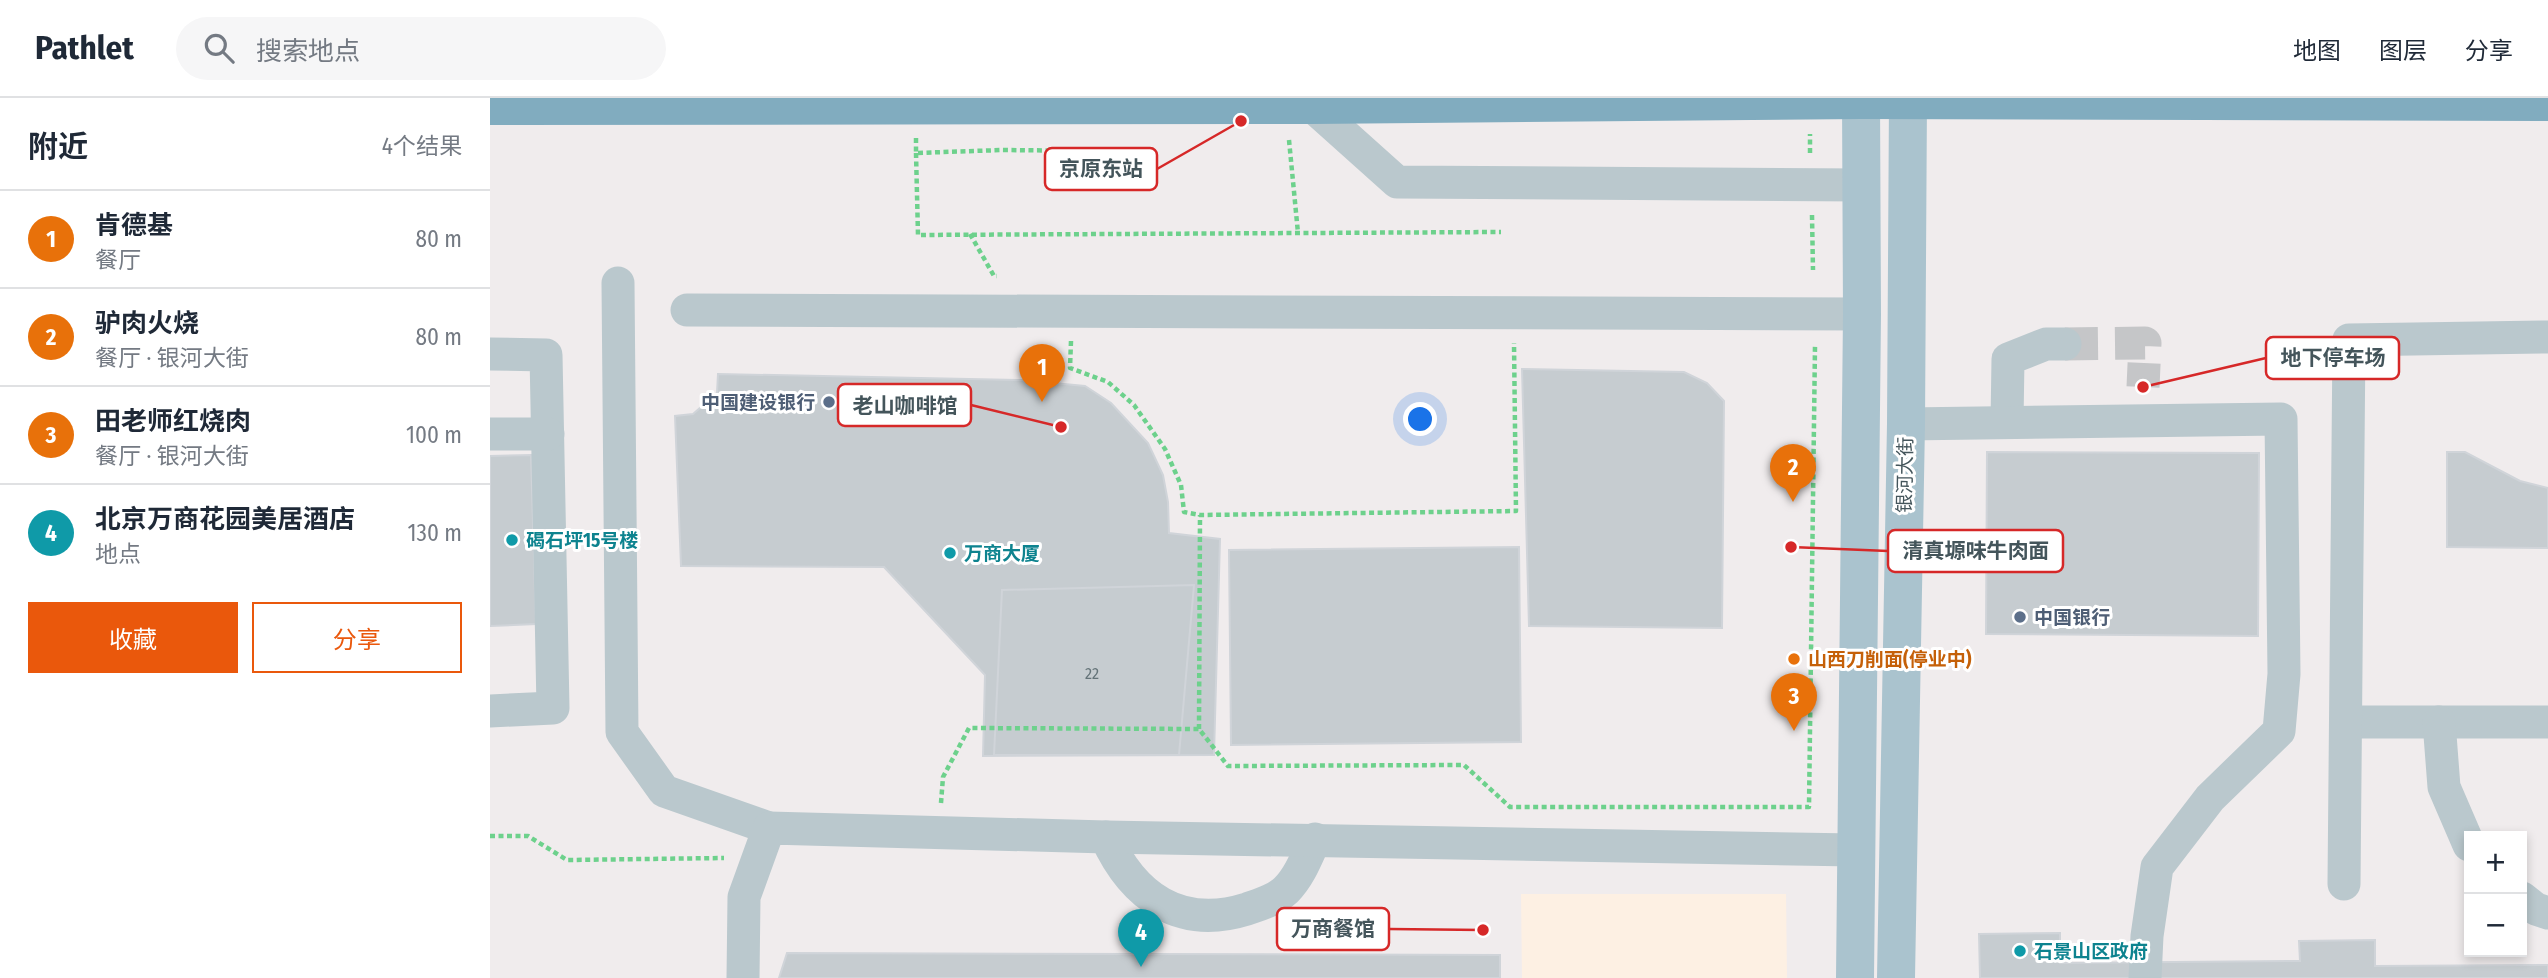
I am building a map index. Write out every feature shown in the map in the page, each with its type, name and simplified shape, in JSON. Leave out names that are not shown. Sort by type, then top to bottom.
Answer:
[{"type":"highway","points":[[490,106],[1311,105],[1861,99],[2548,102]]},
{"type":"main road","points":[[1855,978],[1862,314],[1861,99]]},
{"type":"main road","name":"银河大街","points":[[1896,978],[1906,424],[1908,99]]},
{"type":"street","points":[[1311,105],[1397,182],[1862,185]]},
{"type":"street","points":[[618,283],[622,732],[664,791],[769,828],[1106,837],[1855,850]]},
{"type":"street","points":[[687,310],[1862,314]]},
{"type":"street","points":[[2344,884],[2349,340],[2548,337]]},
{"type":"street","points":[[2007,422],[2008,359],[2046,344],[2065,344]]},
{"type":"street","points":[[490,355],[546,355],[553,708],[490,711]]},
{"type":"street","points":[[1906,424],[2281,419],[2284,674],[2279,731],[2210,798],[2157,867],[2147,936],[2145,978]]},
{"type":"street","points":[[490,434],[548,434]]},
{"type":"street","points":[[2347,722],[2548,722]]},
{"type":"street","points":[[2439,722],[2444,787],[2464,833]]},
{"type":"street","points":[[743,978],[744,897],[769,828]]},
{"type":"street","points":[[1106,837],[1116,860],[1135,884],[1163,906],[1188,913],[1221,915],[1265,903],[1284,891],[1296,878],[1315,839]]},
{"type":"street","points":[[2527,902],[2548,913]]},
{"type":"path","points":[[938,152],[1106,151]]},
{"type":"path","points":[[916,153],[918,235],[1501,232]]},
{"type":"path","points":[[1812,201],[1814,270]]},
{"type":"path","points":[[970,234],[994,276],[1007,277]]},
{"type":"path","points":[[1071,311],[1070,368],[1108,382],[1135,405],[1165,449],[1181,485],[1184,512],[1200,515],[1516,511],[1514,336]]},
{"type":"path","points":[[1200,515],[1199,729],[1228,766],[1464,765],[1510,807],[1809,807],[1815,337]]},
{"type":"path","points":[[938,831],[943,777],[969,728],[1199,729]]},
{"type":"path","points":[[490,836],[528,836],[567,860],[758,859]]},
{"type":"shaded area","points":[[1521,894],[1786,894],[1787,978],[1522,978]]},
{"type":"building","points":[[1522,369],[1684,372],[1707,383],[1724,401],[1722,628],[1529,626]]},
{"type":"building","name":"万商大厦","points":[[718,374],[1022,380],[1085,386],[1111,403],[1148,443],[1163,475],[1168,502],[1169,533],[1220,539],[1214,755],[983,756],[985,675],[884,567],[681,566],[675,416],[693,414],[717,393]]},
{"type":"building","points":[[1987,452],[2259,453],[2258,636],[1986,634]]},
{"type":"building","points":[[2447,452],[2465,452],[2520,481],[2548,488],[2548,548],[2447,547]]},
{"type":"building","name":"碣石坪15号楼","points":[[531,455],[536,624],[490,626],[490,456]]},
{"type":"building","points":[[1519,547],[1521,742],[1231,745],[1229,550]]},
{"type":"building","points":[[1194,585],[1179,755],[994,755],[1002,590]]},
{"type":"building","name":"石景山区政府","points":[[2060,933],[2060,963],[2300,961],[2299,941],[2375,940],[2375,966],[2548,965],[2548,978],[1980,978],[1979,934]]},
{"type":"building","points":[[787,953],[1500,955],[1500,978],[779,978]]},
{"type":"tunnel","points":[[2065,344],[2145,343],[2143,387]]},
{"type":"place","name":"京原东站","points":[[1241,121]]},
{"type":"place","name":"地下停车场","points":[[2143,387]]},
{"type":"place","name":"中国建设银行","points":[[829,402]]},
{"type":"place","name":"肯德基","points":[[1042,402]]},
{"type":"place","name":"老山咖啡馆","points":[[1061,427]]},
{"type":"place","name":"驴肉火烧","points":[[1793,502]]},
{"type":"place","name":"碣石坪15号楼","points":[[512,540]]},
{"type":"place","name":"清真塬味牛肉面","points":[[1791,547]]},
{"type":"place","name":"万商大厦","points":[[950,553]]},
{"type":"place","name":"中国银行","points":[[2020,617]]},
{"type":"place","name":"山西刀削面(停业中)","points":[[1794,659]]},
{"type":"place","name":"田老师红烧肉","points":[[1794,731]]},
{"type":"place","name":"万商餐馆","points":[[1483,930]]},
{"type":"place","name":"石景山区政府","points":[[2020,951]]},
{"type":"place","name":"北京万商花园美居酒店","points":[[1141,967]]}]
